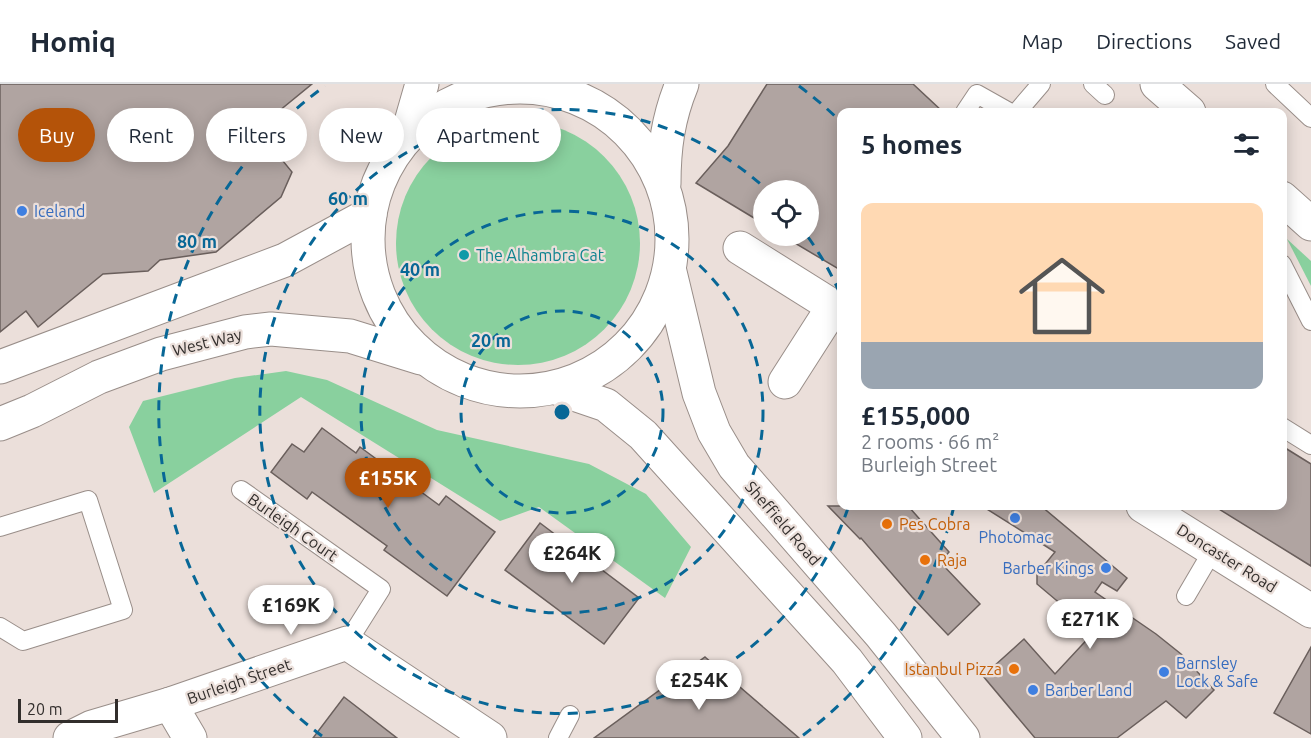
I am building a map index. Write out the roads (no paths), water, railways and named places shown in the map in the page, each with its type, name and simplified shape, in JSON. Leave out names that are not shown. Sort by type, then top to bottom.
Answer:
[{"type":"main road","points":[[407,136],[422,84]]},
{"type":"main road","points":[[664,188],[647,154],[622,125],[567,87],[506,85],[470,95],[436,112],[407,136],[388,161],[375,191],[370,214],[369,261],[379,298],[399,332],[426,359],[457,378],[490,389],[526,392],[560,389],[599,370],[632,344],[656,310],[670,272],[673,229],[664,188],[664,153],[668,127],[682,84]]},
{"type":"main road","points":[[1157,84],[1184,108]]},
{"type":"main road","points":[[1287,202],[1311,224]]},
{"type":"main road","points":[[0,367],[285,260],[370,214]]},
{"type":"main road","points":[[740,248],[837,307]]},
{"type":"main road","name":"Sheffield Road","points":[[670,272],[699,393],[714,432],[734,466],[881,635],[963,738]]},
{"type":"main road","points":[[785,382],[837,309]]},
{"type":"main road","name":"West Way","points":[[0,424],[32,411],[99,376],[160,354],[245,332],[271,329],[350,336],[426,359]]},
{"type":"main road","points":[[560,389],[606,405],[642,435],[847,661],[903,736]]},
{"type":"main road","name":"Doncaster Road","points":[[1149,510],[1311,611]]},
{"type":"main road","points":[[347,643],[490,738]]},
{"type":"main road","name":"Burleigh Street","points":[[70,738],[92,727],[170,704],[347,643]]},
{"type":"main road","points":[[170,704],[190,738]]},
{"type":"lane","points":[[1020,108],[1041,84]]},
{"type":"lane","points":[[1275,84],[1311,118]]},
{"type":"lane","points":[[968,108],[977,94],[1002,108]]},
{"type":"lane","points":[[1287,274],[1311,321]]},
{"type":"lane","points":[[1287,430],[1311,445]]},
{"type":"lane","name":"Burleigh Court","points":[[241,490],[381,589],[347,643]]},
{"type":"lane","points":[[0,527],[88,500],[123,610],[23,641],[0,627]]},
{"type":"lane","points":[[1186,596],[1213,550]]},
{"type":"lane","points":[[558,738],[570,715]]},
{"type":"place","name":"Iceland","points":[[22,211]]},
{"type":"place","name":"The Alhambra Cat","points":[[464,255]]},
{"type":"place","name":"Photomac","points":[[1015,518]]},
{"type":"place","name":"Pes Cobra","points":[[887,524]]},
{"type":"place","name":"Raja","points":[[925,560]]},
{"type":"place","name":"Barber Kings","points":[[1106,568]]},
{"type":"place","name":"Istanbul Pizza","points":[[1014,669]]},
{"type":"place","name":"Barnsley Lock & Safe","points":[[1164,672]]},
{"type":"place","name":"Barber Land","points":[[1033,690]]}]
